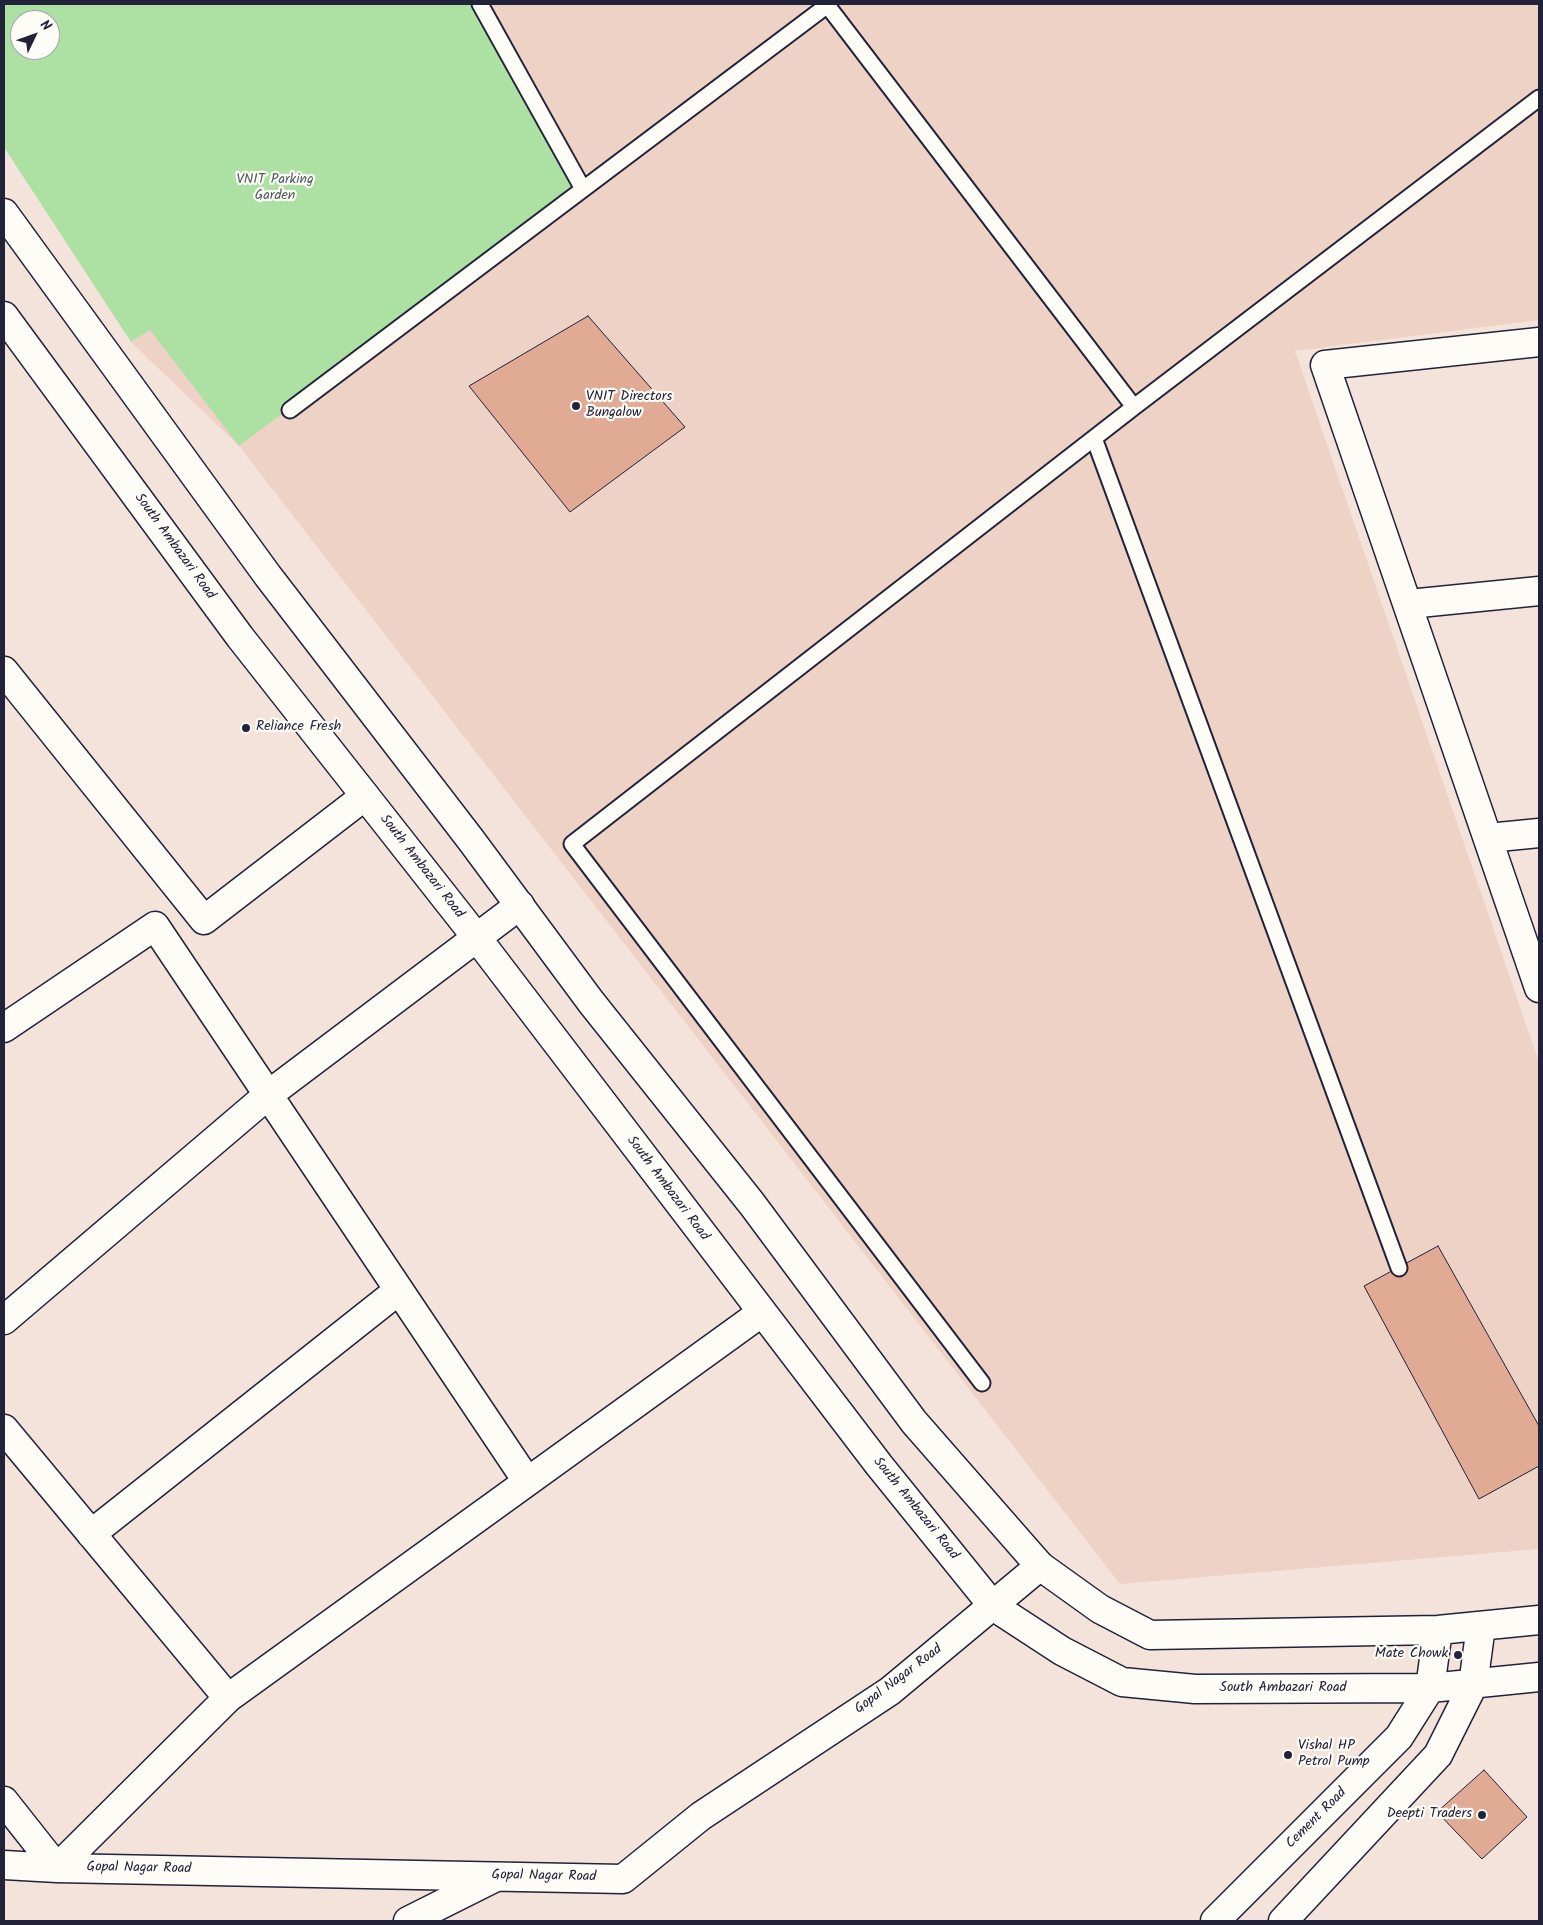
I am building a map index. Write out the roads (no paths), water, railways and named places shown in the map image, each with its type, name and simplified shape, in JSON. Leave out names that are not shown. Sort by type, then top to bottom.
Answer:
[{"type":"street","points":[[4,213],[268,576],[520,905],[591,1002],[752,1204],[914,1422],[1040,1566],[1100,1610],[1150,1635],[1438,1630],[1539,1620]]},
{"type":"street","name":"South Ambazari Road","points":[[4,316],[240,637],[477,938],[761,1313],[879,1465],[993,1606],[1062,1651],[1122,1682],[1195,1689],[1430,1688],[1539,1677]]},
{"type":"street","points":[[1539,342],[1325,365],[1539,988]]},
{"type":"street","points":[[1408,604],[1539,592]]},
{"type":"street","points":[[4,671],[204,920],[365,796]]},
{"type":"street","points":[[1488,838],[1539,833]]},
{"type":"street","points":[[4,1320],[268,1094],[520,905]]},
{"type":"street","points":[[4,1028],[154,926],[527,1481]]},
{"type":"street","points":[[91,1534],[399,1290]]},
{"type":"street","points":[[4,1800],[57,1868],[228,1698],[761,1313]]},
{"type":"street","points":[[4,1429],[228,1698]]},
{"type":"street","name":"Gopal Nagar Road","points":[[4,1865],[57,1868],[623,1879],[701,1816],[890,1691],[1040,1566]]},
{"type":"street","points":[[1283,1921],[1438,1755],[1473,1685],[1481,1626]]},
{"type":"street","points":[[1430,1688],[1438,1630]]},
{"type":"street","name":"Cement Road","points":[[1215,1921],[1399,1736],[1430,1688]]},
{"type":"street","points":[[408,1921],[497,1876]]},
{"type":"lane","points":[[480,4],[583,189]]},
{"type":"lane","points":[[290,410],[828,4],[1134,407]]},
{"type":"lane","points":[[982,1383],[572,844],[1134,407],[1539,98]]},
{"type":"lane","points":[[1094,438],[1399,1268]]},
{"type":"place","name":"VNIT Directors Bungalow","points":[[576,406]]},
{"type":"place","name":"Reliance Fresh","points":[[246,728]]},
{"type":"place","name":"Mate Chowk","points":[[1458,1655]]},
{"type":"place","name":"Vishal HP Petrol Pump","points":[[1288,1755]]},
{"type":"place","name":"Deepti Traders","points":[[1482,1815]]},
{"type":"park label","name":"VNIT Parking Garden","points":[[275,190]]}]
